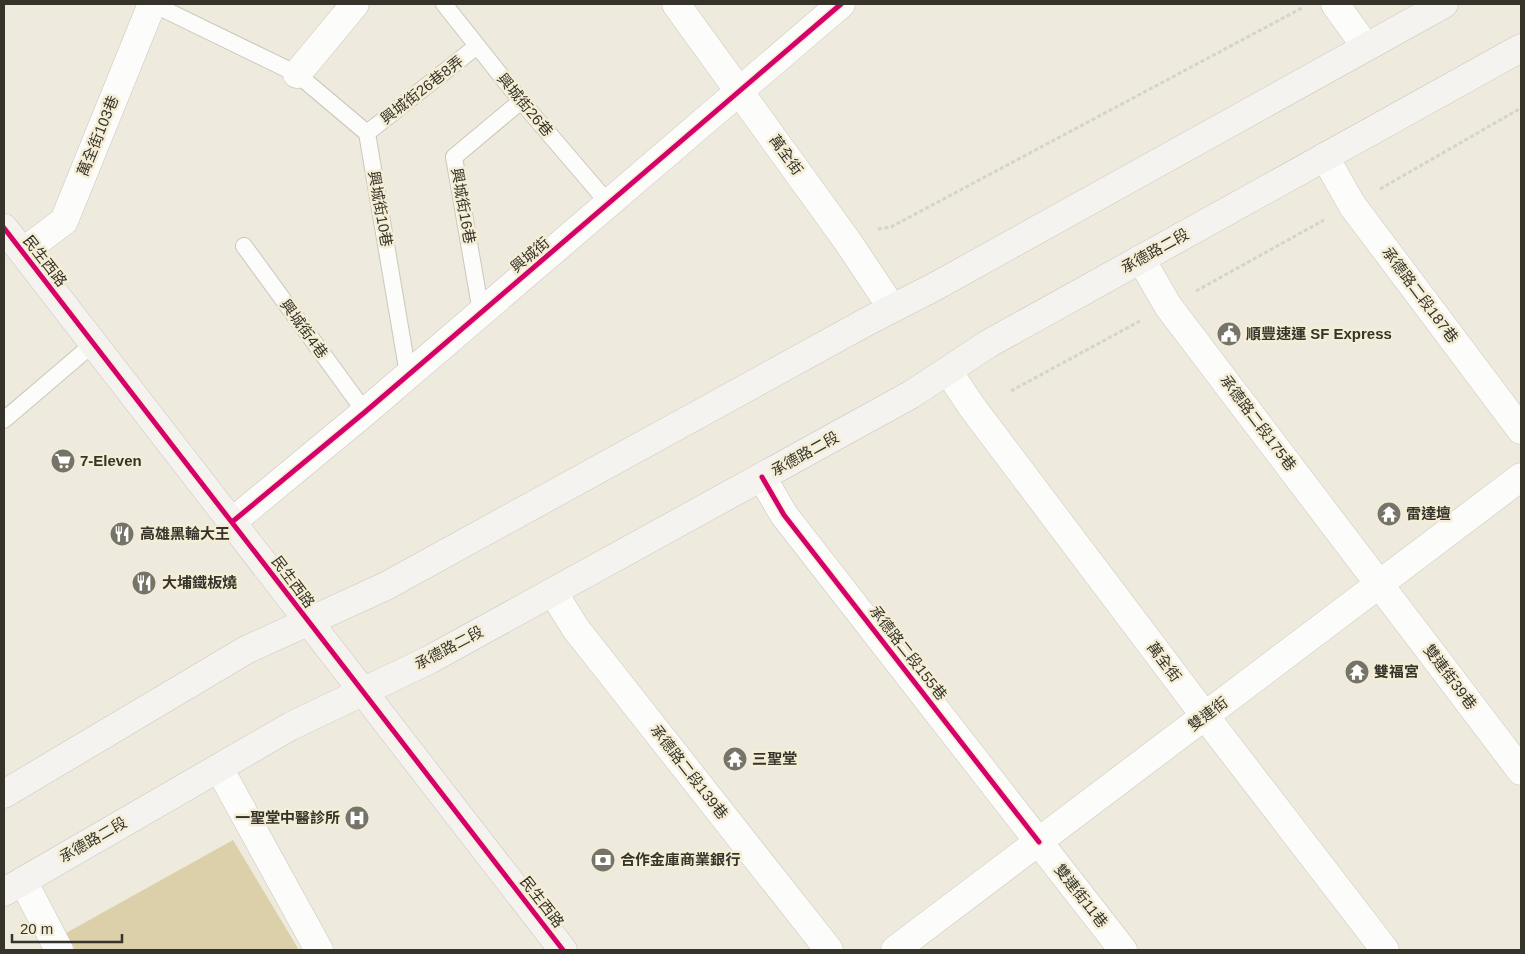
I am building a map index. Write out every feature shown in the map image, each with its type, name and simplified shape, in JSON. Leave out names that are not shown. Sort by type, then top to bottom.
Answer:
[{"type":"main road","points":[[4,794],[246,650],[386,586],[892,308],[945,281],[1444,4]]},
{"type":"main road","name":"承德路二段","points":[[14,886],[290,726],[429,660],[912,394],[988,344],[1325,157],[1519,53]]},
{"type":"main road","name":"民生西路","points":[[4,228],[563,950]]},
{"type":"street","name":"萬全街103巷","points":[[22,252],[64,221],[152,4]]},
{"type":"street","points":[[297,74],[355,4]]},
{"type":"street","name":"萬全街","points":[[676,4],[848,242],[892,308]]},
{"type":"street","name":"興城街","points":[[232,522],[365,412],[841,4]]},
{"type":"street","points":[[1335,4],[1366,47]]},
{"type":"street","name":"承德路二段187巷","points":[[1325,157],[1352,205],[1521,430]]},
{"type":"street","name":"承德路二段175巷","points":[[1141,259],[1168,306],[1380,584]]},
{"type":"street","name":"萬全街","points":[[948,370],[972,407],[1205,716],[1385,950]]},
{"type":"street","name":"承德路二段155巷","points":[[762,477],[784,515],[1039,842]]},
{"type":"street","name":"雙連街","points":[[895,950],[1521,477]]},
{"type":"street","name":"雙連街39巷","points":[[1380,584],[1521,771]]},
{"type":"street","name":"承德路二段139巷","points":[[553,592],[576,629],[829,950]]},
{"type":"street","points":[[219,768],[319,950]]},
{"type":"street","name":"雙連街11巷","points":[[1039,842],[1123,950]]},
{"type":"street","points":[[14,886],[59,950]]},
{"type":"lane","points":[[152,4],[297,74],[367,133]]},
{"type":"lane","name":"興城街26巷","points":[[444,4],[521,101],[609,204]]},
{"type":"lane","name":"興城街26巷8弄","points":[[367,133],[478,46]]},
{"type":"lane","name":"興城街16巷","points":[[481,312],[454,157],[521,101]]},
{"type":"lane","name":"興城街10巷","points":[[367,133],[408,374]]},
{"type":"lane","name":"興城街4巷","points":[[244,246],[365,412]]},
{"type":"lane","points":[[4,420],[93,344]]},
{"type":"path","points":[[871,229],[890,227],[1295,12],[1304,7],[1305,4]]},
{"type":"path","points":[[1011,391],[1352,205],[1367,194],[1384,188],[1521,108]]},
{"type":"shaded area","points":[[233,840],[299,950],[75,950],[66,933]]},
{"type":"cycle path","points":[[232,522],[365,412],[841,4]]},
{"type":"cycle path","points":[[4,228],[563,950]]},
{"type":"cycle path","points":[[762,477],[784,515],[1039,842]]},
{"type":"place","name":"順豐速運 SF Express","points":[[1229,334]]},
{"type":"place","name":"7-Eleven","points":[[63,461]]},
{"type":"place","name":"雷達壇","points":[[1389,514]]},
{"type":"place","name":"高雄黑輪大王","points":[[122,534]]},
{"type":"place","name":"大埔鐵板燒","points":[[144,583]]},
{"type":"place","name":"雙福宮","points":[[1357,672]]},
{"type":"place","name":"三聖堂","points":[[735,759]]},
{"type":"place","name":"一聖堂中醫診所","points":[[357,818]]},
{"type":"place","name":"合作金庫商業銀行","points":[[603,860]]}]
